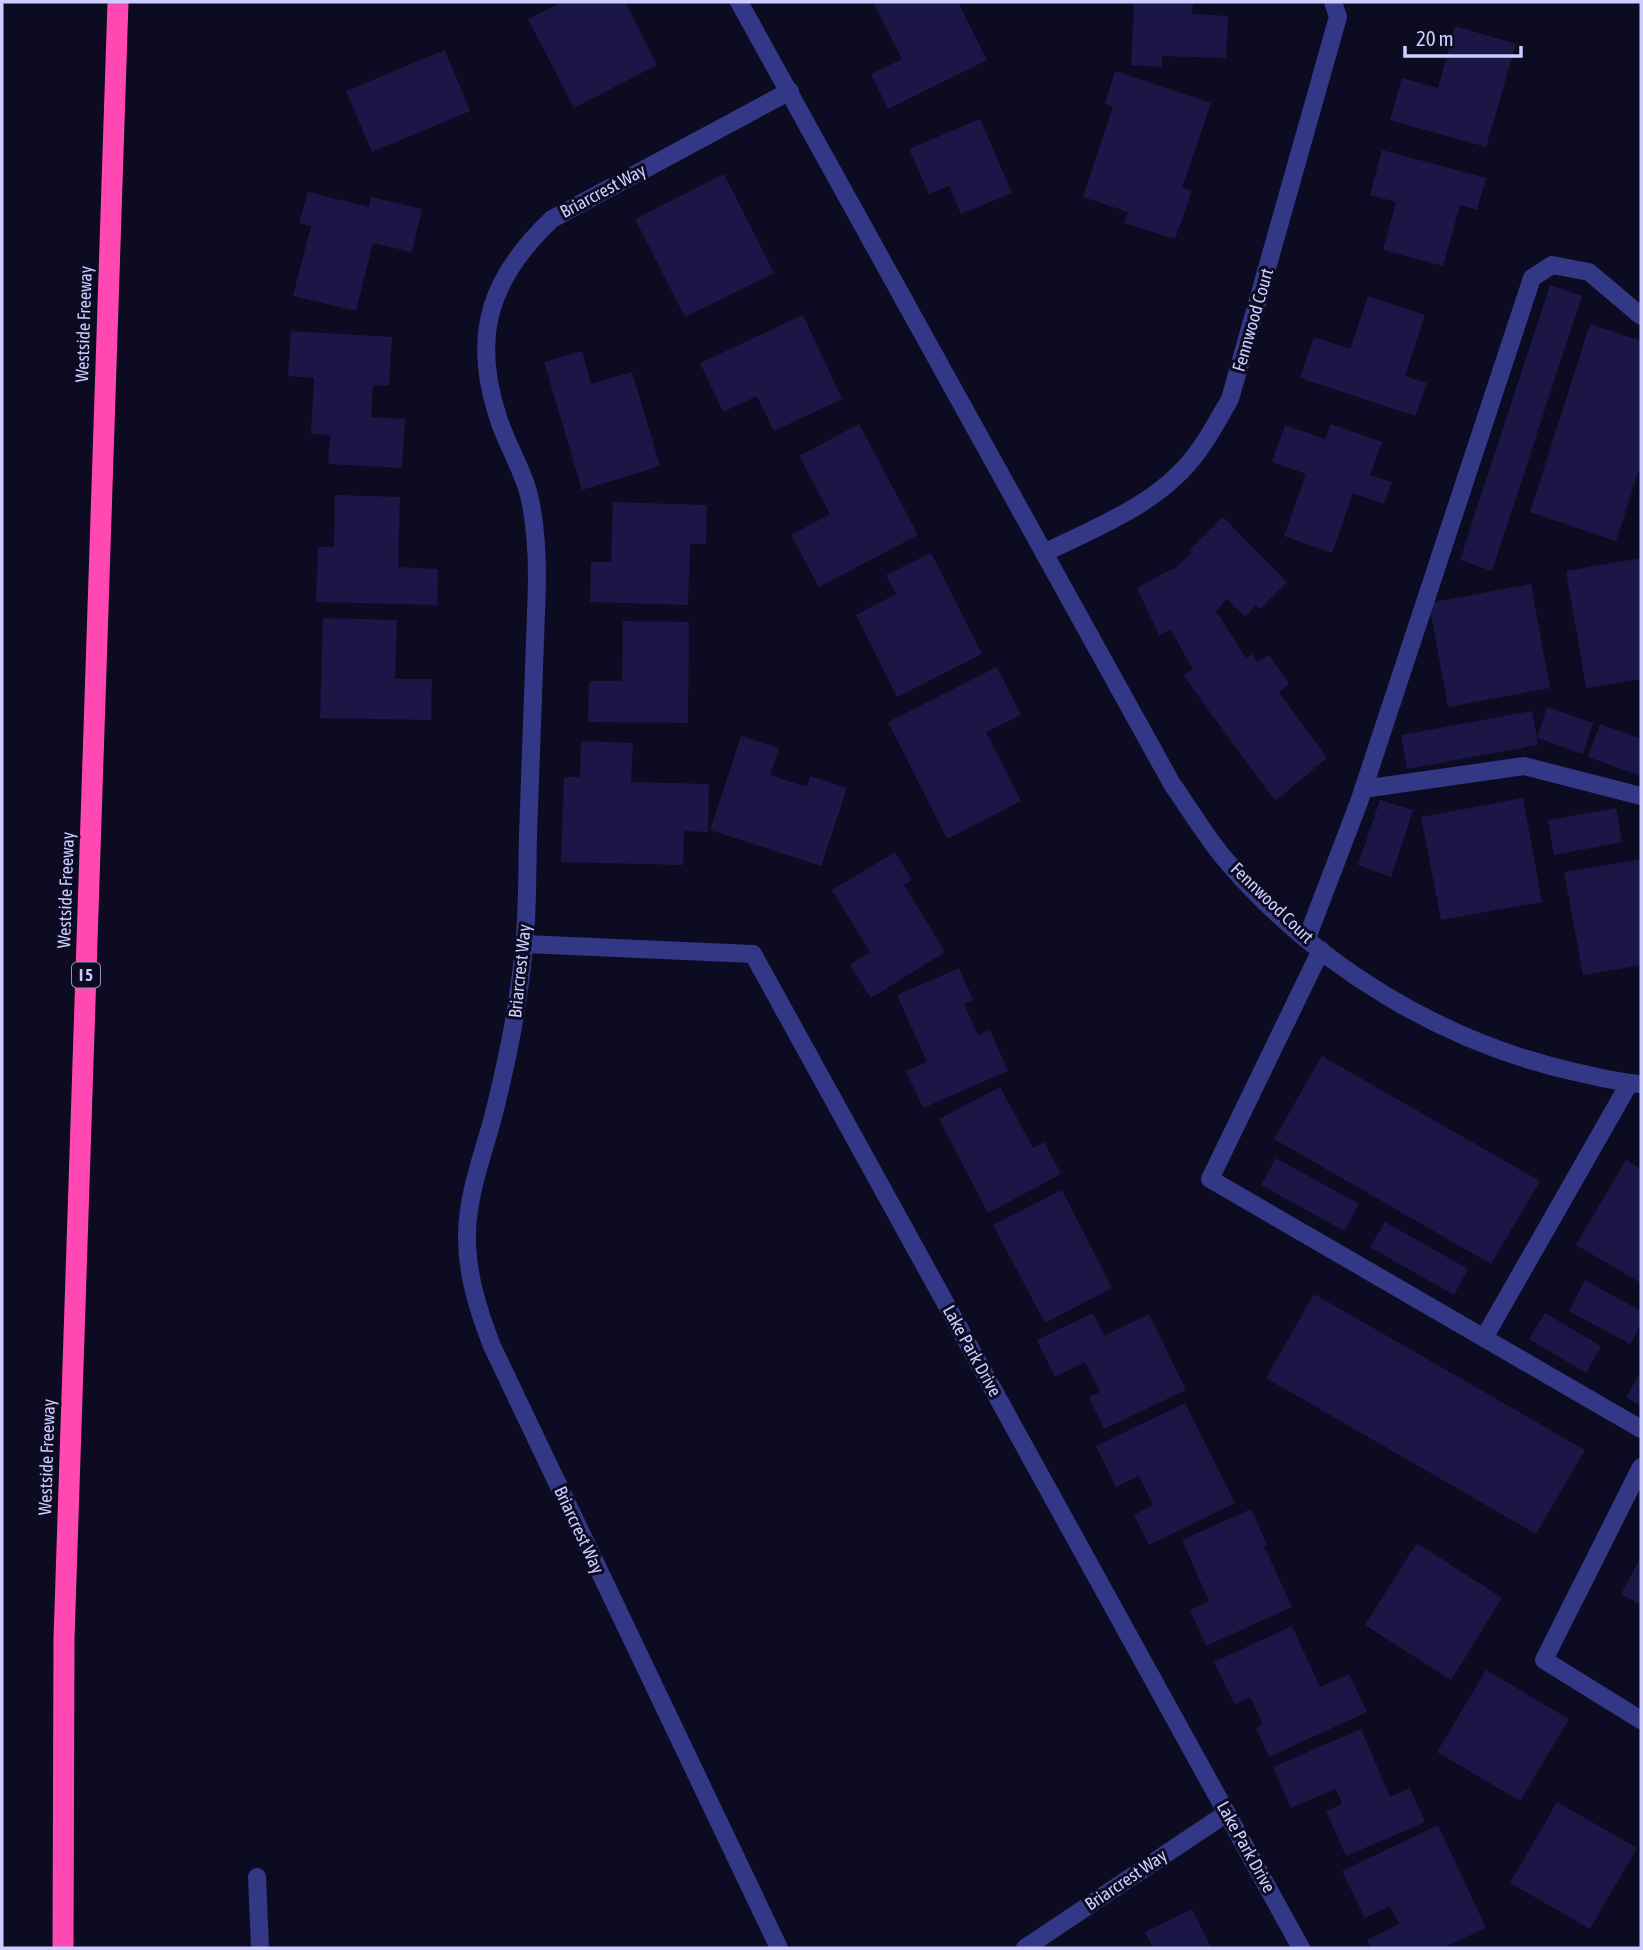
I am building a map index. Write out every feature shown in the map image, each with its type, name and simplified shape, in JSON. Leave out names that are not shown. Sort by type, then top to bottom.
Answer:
[{"type":"highway","name":"Westside Freeway","points":[[63,1948],[65,1625],[118,2]]},
{"type":"street","name":"Fennwood Court","points":[[739,2],[1172,784],[1224,857],[1287,922],[1349,972],[1406,1008],[1478,1042],[1552,1068],[1635,1084]]},
{"type":"street","name":"Fennwood Court","points":[[1044,553],[1132,510],[1167,484],[1198,452],[1230,399],[1338,17],[1334,2]]},
{"type":"street","name":"Briarcrest Way","points":[[779,1948],[492,1346],[478,1311],[469,1268],[467,1233],[472,1190],[494,1113],[514,1025],[525,944],[538,564],[529,496],[517,459],[498,416],[487,379],[486,342],[490,313],[510,264],[552,219],[790,91]]},
{"type":"street","points":[[1641,316],[1589,272],[1552,265],[1532,278],[1314,944],[1210,1180],[1641,1429]]},
{"type":"street","points":[[1363,789],[1524,766],[1641,796]]},
{"type":"street","name":"Lake Park Drive","points":[[525,944],[753,954],[1301,1948]]},
{"type":"street","points":[[1484,1338],[1635,1084]]},
{"type":"street","points":[[1641,1467],[1544,1660],[1641,1720]]},
{"type":"street","name":"Briarcrest Way","points":[[1025,1948],[1227,1812]]},
{"type":"street","points":[[257,1877],[260,1948]]},
{"type":"building","points":[[562,2],[625,2],[657,65],[574,108],[528,19]]},
{"type":"building","points":[[873,2],[958,2],[987,60],[888,109],[871,74],[902,59]]},
{"type":"building","points":[[1134,2],[1193,2],[1192,14],[1228,16],[1226,58],[1162,56],[1162,67],[1131,65]]},
{"type":"building","points":[[1455,26],[1516,44],[1486,147],[1390,120],[1402,78],[1438,88]]},
{"type":"building","points":[[445,50],[470,111],[372,152],[346,91]]},
{"type":"building","points":[[1115,71],[1211,103],[1182,188],[1192,190],[1175,239],[1124,223],[1128,212],[1083,197],[1113,107],[1105,104]]},
{"type":"building","points":[[980,119],[1012,193],[961,214],[949,186],[929,194],[909,149]]},
{"type":"building","points":[[1382,150],[1486,178],[1477,210],[1460,205],[1443,266],[1383,250],[1396,202],[1370,195]]},
{"type":"building","points":[[724,174],[774,273],[685,317],[635,219]]},
{"type":"building","points":[[308,192],[369,207],[371,197],[422,209],[412,252],[373,243],[356,311],[293,296],[311,226],[299,223]]},
{"type":"building","points":[[1550,285],[1582,296],[1492,571],[1460,560]]},
{"type":"building","points":[[1368,296],[1425,315],[1405,376],[1427,383],[1415,416],[1300,378],[1314,337],[1350,349]]},
{"type":"building","points":[[803,315],[842,399],[774,431],[757,396],[723,412],[700,363]]},
{"type":"building","points":[[1590,324],[1641,341],[1641,464],[1616,541],[1530,512]]},
{"type":"building","points":[[291,331],[392,337],[389,386],[373,385],[371,417],[405,419],[402,468],[328,464],[330,435],[311,434],[314,378],[288,376]]},
{"type":"building","points":[[582,351],[591,384],[632,372],[660,466],[582,490],[544,362]]},
{"type":"building","points":[[859,424],[918,535],[819,587],[791,535],[830,514],[799,456]]},
{"type":"building","points":[[1331,424],[1382,442],[1370,475],[1392,482],[1384,504],[1353,493],[1332,553],[1284,536],[1306,474],[1272,462],[1285,425],[1325,439]]},
{"type":"building","points":[[335,495],[400,497],[398,567],[438,569],[437,605],[316,602],[318,547],[334,547]]},
{"type":"building","points":[[613,502],[707,505],[706,544],[690,544],[688,605],[590,602],[591,562],[611,562]]},
{"type":"building","points":[[1223,517],[1287,582],[1260,609],[1256,605],[1245,617],[1227,599],[1216,611],[1246,658],[1252,654],[1257,662],[1269,655],[1289,684],[1279,692],[1327,758],[1275,801],[1183,675],[1193,670],[1171,630],[1159,635],[1137,588],[1171,569],[1172,571]]},
{"type":"building","points":[[931,553],[982,654],[897,697],[856,615],[896,594],[886,575]]},
{"type":"building","points":[[1641,558],[1641,679],[1586,688],[1566,571]]},
{"type":"building","points":[[1531,584],[1550,688],[1448,707],[1429,603]]},
{"type":"building","points":[[323,618],[397,620],[395,679],[432,679],[431,720],[320,718]]},
{"type":"building","points":[[623,621],[689,622],[688,723],[588,722],[589,681],[622,681]]},
{"type":"building","points":[[997,667],[1021,715],[986,732],[1021,801],[947,839],[888,722]]},
{"type":"building","points":[[1547,707],[1593,723],[1583,754],[1537,738]]},
{"type":"building","points":[[1532,711],[1538,745],[1407,769],[1401,735]]},
{"type":"building","points":[[1600,724],[1641,739],[1641,776],[1588,757]]},
{"type":"building","points":[[741,736],[779,748],[770,775],[807,787],[810,776],[847,788],[821,866],[710,830]]},
{"type":"building","points":[[581,741],[633,743],[631,782],[709,784],[708,832],[684,831],[683,865],[561,862],[564,777],[580,777]]},
{"type":"building","points":[[1523,798],[1542,902],[1441,920],[1421,817]]},
{"type":"building","points":[[1380,800],[1413,810],[1391,877],[1358,865]]},
{"type":"building","points":[[1616,808],[1622,842],[1554,855],[1548,820]]},
{"type":"building","points":[[895,852],[912,880],[904,885],[945,952],[871,998],[850,965],[870,952],[832,890]]},
{"type":"building","points":[[1641,859],[1641,965],[1583,975],[1564,872]]},
{"type":"building","points":[[959,968],[973,1000],[964,1004],[978,1035],[990,1030],[1008,1071],[923,1108],[906,1071],[927,1062],[897,995]]},
{"type":"building","points":[[1322,1056],[1540,1181],[1491,1264],[1274,1139]]},
{"type":"building","points":[[1000,1087],[1033,1148],[1044,1142],[1061,1174],[988,1213],[939,1119]]},
{"type":"building","points":[[1276,1158],[1359,1204],[1344,1231],[1261,1185]]},
{"type":"building","points":[[1626,1160],[1641,1169],[1641,1283],[1576,1245]]},
{"type":"building","points":[[1062,1190],[1112,1288],[1045,1323],[993,1225]]},
{"type":"building","points":[[1385,1222],[1468,1269],[1454,1295],[1370,1247]]},
{"type":"building","points":[[1585,1280],[1641,1311],[1641,1324],[1630,1344],[1569,1311]]},
{"type":"building","points":[[1314,1294],[1585,1450],[1536,1534],[1266,1378]]},
{"type":"building","points":[[1093,1313],[1104,1336],[1149,1314],[1186,1390],[1104,1429],[1089,1397],[1100,1392],[1085,1362],[1055,1377],[1037,1340]]},
{"type":"building","points":[[1545,1313],[1601,1346],[1586,1373],[1529,1339]]},
{"type":"building","points":[[1641,1371],[1641,1406],[1626,1398]]},
{"type":"building","points":[[1185,1403],[1235,1503],[1149,1545],[1134,1515],[1153,1505],[1139,1476],[1116,1487],[1096,1446]]},
{"type":"building","points":[[1251,1509],[1267,1545],[1264,1546],[1292,1607],[1206,1646],[1190,1610],[1209,1601],[1182,1540]]},
{"type":"building","points":[[1417,1543],[1502,1598],[1451,1680],[1365,1625]]},
{"type":"building","points":[[1641,1557],[1641,1605],[1621,1594]]},
{"type":"building","points":[[1292,1626],[1320,1687],[1349,1674],[1367,1712],[1269,1757],[1256,1728],[1263,1724],[1250,1697],[1235,1705],[1214,1662]]},
{"type":"building","points":[[1486,1670],[1569,1719],[1520,1801],[1437,1752]]},
{"type":"building","points":[[1361,1729],[1390,1797],[1410,1788],[1425,1822],[1346,1856],[1326,1811],[1342,1804],[1336,1789],[1291,1808],[1273,1767]]},
{"type":"building","points":[[1557,1802],[1637,1848],[1590,1929],[1510,1883]]},
{"type":"building","points":[[1438,1825],[1486,1928],[1442,1948],[1371,1948],[1367,1940],[1399,1924],[1390,1906],[1365,1918],[1342,1871]]},
{"type":"building","points":[[1192,1909],[1211,1948],[1153,1948],[1145,1932]]}]
